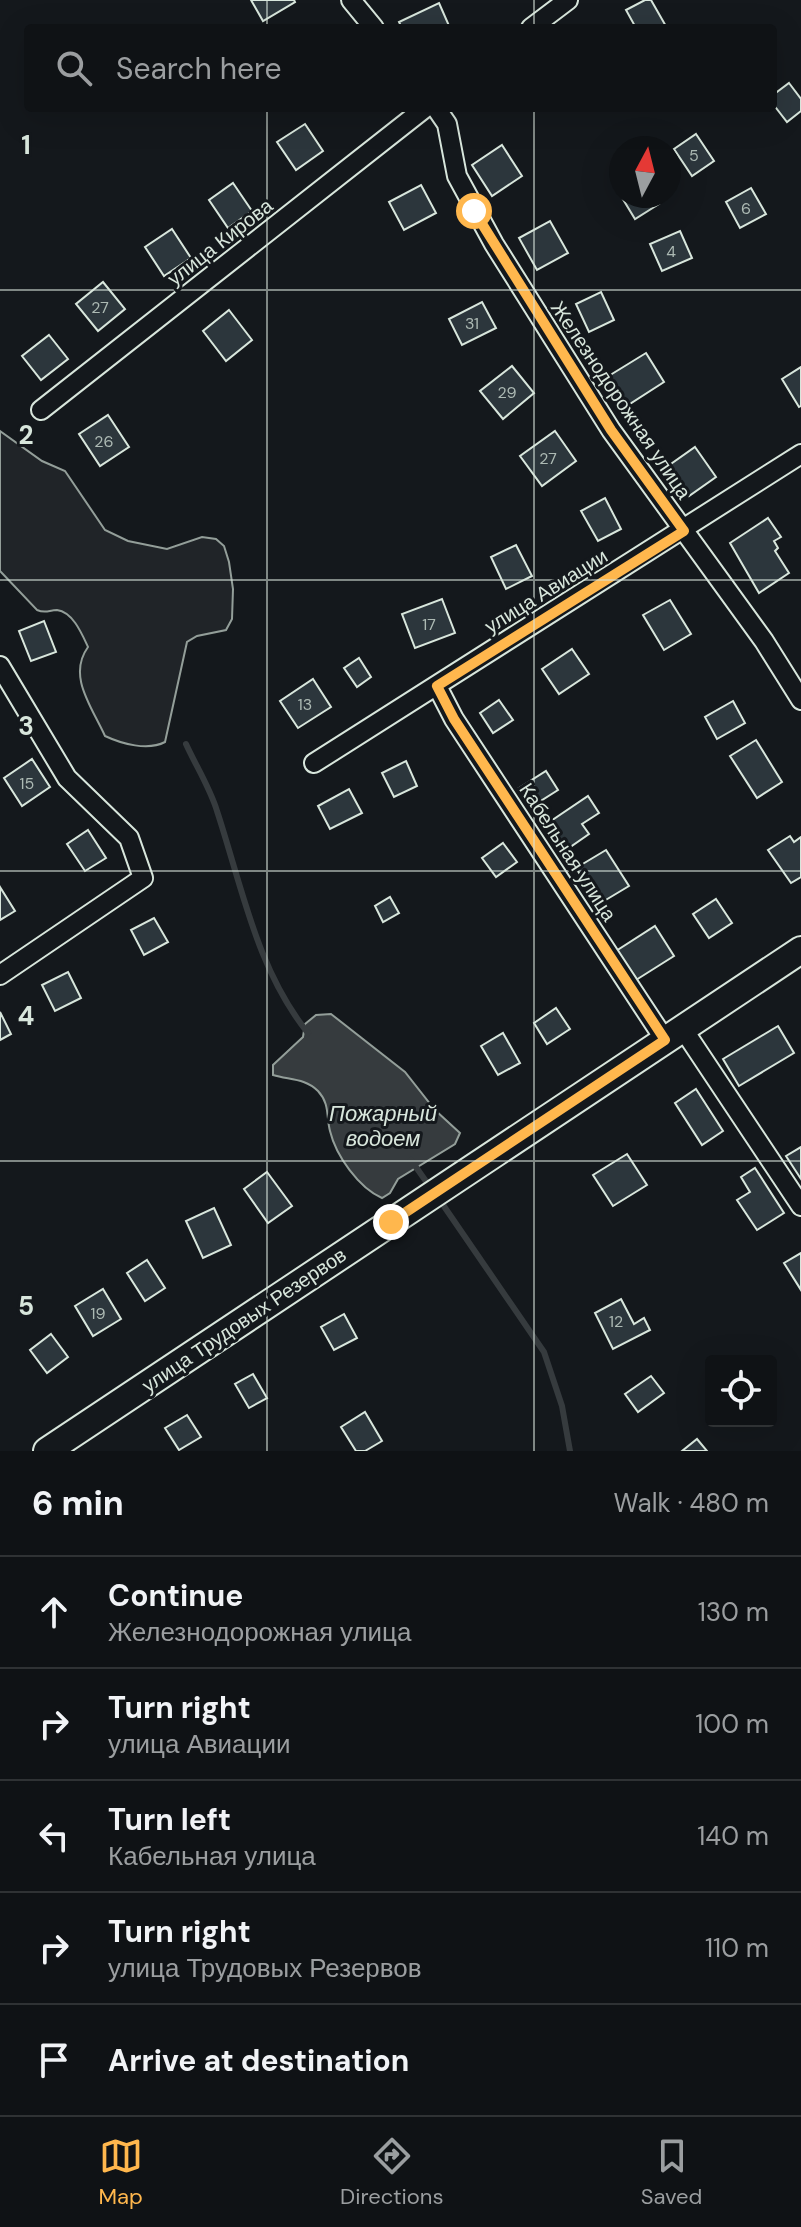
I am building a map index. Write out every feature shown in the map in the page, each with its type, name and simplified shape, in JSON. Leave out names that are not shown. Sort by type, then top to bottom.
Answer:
[{"type":"main road","name":"улица Трудовых Резервов","points":[[47,1451],[801,950]]},
{"type":"street","points":[[351,0],[371,24]]},
{"type":"street","points":[[536,24],[568,0]]},
{"type":"street","name":"улица Кирова","points":[[41,410],[420,112]]},
{"type":"street","name":"Железнодорожная улица","points":[[439,112],[447,124],[457,176],[474,211],[611,430],[764,641],[801,700]]},
{"type":"street","name":"улица Авиации","points":[[314,763],[801,454]]},
{"type":"street","points":[[0,666],[67,778],[129,838],[143,878],[0,975]]},
{"type":"street","name":"Кабельная улица","points":[[437,686],[454,719],[674,1034],[801,1206]]},
{"type":"shaded area","points":[[0,431],[42,461],[65,471],[105,530],[128,541],[167,549],[202,537],[216,539],[224,546],[233,589],[232,619],[226,630],[197,636],[187,642],[165,742],[151,746],[135,745],[105,736],[84,692],[80,669],[88,647],[76,624],[63,612],[37,610],[0,571]]},
{"type":"water","name":"Пожарный водоем","points":[[331,1014],[405,1072],[435,1110],[460,1133],[455,1144],[398,1179],[390,1193],[382,1198],[365,1187],[343,1161],[333,1141],[327,1110],[318,1091],[302,1082],[273,1075],[273,1065],[303,1037],[305,1024],[316,1015]]},
{"type":"building","points":[[251,0],[294,0],[295,2],[263,21]]},
{"type":"building","points":[[651,0],[665,24],[634,24],[626,10]]},
{"type":"building","points":[[439,3],[448,24],[400,24]]},
{"type":"building","points":[[789,83],[801,99],[801,111],[787,122],[777,109],[777,92]]},
{"type":"building","points":[[305,124],[323,151],[296,170],[277,142]]},
{"type":"building","points":[[696,134],[714,161],[692,176],[681,160],[681,144]]},
{"type":"building","points":[[502,145],[522,176],[492,196],[472,165]]},
{"type":"building","points":[[233,183],[252,211],[228,228],[209,200]]},
{"type":"building","points":[[421,185],[436,213],[404,230],[389,202]]},
{"type":"building","points":[[751,188],[766,214],[740,228],[726,202]]},
{"type":"building","points":[[628,208],[653,208],[635,219]]},
{"type":"building","points":[[550,221],[568,253],[537,270],[519,238]]},
{"type":"building","points":[[172,229],[191,258],[164,276],[145,247]]},
{"type":"building","points":[[680,231],[692,258],[662,271],[650,244]]},
{"type":"building","points":[[103,282],[125,309],[98,331],[76,304]]},
{"type":"building","points":[[601,292],[614,320],[589,332],[576,304]]},
{"type":"building","points":[[482,302],[496,328],[462,345],[449,319]]},
{"type":"building","points":[[229,310],[252,340],[226,361],[203,331]]},
{"type":"building","points":[[49,335],[68,359],[41,380],[22,356]]},
{"type":"building","points":[[646,353],[664,382],[625,407],[607,377]]},
{"type":"building","points":[[512,366],[534,393],[503,419],[480,391]]},
{"type":"building","points":[[801,367],[801,406],[799,407],[782,379]]},
{"type":"building","points":[[108,415],[129,447],[100,466],[79,434]]},
{"type":"building","points":[[555,431],[576,461],[542,486],[520,456]]},
{"type":"building","points":[[695,447],[716,477],[689,496],[668,466]]},
{"type":"building","points":[[605,498],[621,529],[598,541],[581,511]]},
{"type":"building","points":[[768,518],[781,537],[774,541],[778,548],[775,551],[789,573],[759,593],[730,543]]},
{"type":"building","points":[[516,545],[532,576],[506,589],[491,557]]},
{"type":"building","points":[[442,599],[455,633],[415,648],[402,614]]},
{"type":"building","points":[[670,600],[691,634],[664,650],[643,615]]},
{"type":"building","points":[[44,621],[56,652],[31,661],[19,631]]},
{"type":"building","points":[[572,649],[589,674],[559,694],[542,669]]},
{"type":"building","points":[[359,658],[371,677],[357,687],[344,668]]},
{"type":"building","points":[[313,679],[331,707],[298,728],[280,701]]},
{"type":"building","points":[[499,700],[513,720],[493,733],[480,713]]},
{"type":"building","points":[[733,701],[745,723],[717,739],[705,717]]},
{"type":"building","points":[[756,740],[782,782],[757,798],[730,756]]},
{"type":"building","points":[[32,759],[50,787],[22,806],[4,778]]},
{"type":"building","points":[[406,761],[417,786],[394,797],[382,773]]},
{"type":"building","points":[[546,771],[558,790],[531,807],[519,788]]},
{"type":"building","points":[[349,789],[362,813],[330,829],[318,806]]},
{"type":"building","points":[[588,796],[599,813],[582,824],[589,834],[563,852],[545,825]]},
{"type":"building","points":[[88,830],[106,858],[85,871],[67,844]]},
{"type":"building","points":[[790,836],[794,842],[801,837],[801,877],[791,883],[768,850]]},
{"type":"building","points":[[503,843],[517,862],[496,877],[482,858]]},
{"type":"building","points":[[606,850],[629,886],[599,904],[576,868]]},
{"type":"building","points":[[0,887],[15,911],[0,920]]},
{"type":"building","points":[[390,897],[399,913],[383,922],[375,906]]},
{"type":"building","points":[[716,899],[732,923],[709,938],[693,914]]},
{"type":"building","points":[[154,918],[168,942],[144,955],[131,930]]},
{"type":"building","points":[[655,926],[674,956],[636,980],[616,951]]},
{"type":"building","points":[[68,972],[81,998],[55,1011],[42,985]]},
{"type":"building","points":[[556,1008],[570,1029],[547,1044],[534,1023]]},
{"type":"building","points":[[0,1012],[11,1034],[0,1040]]},
{"type":"building","points":[[778,1026],[794,1053],[739,1086],[723,1059]]},
{"type":"building","points":[[503,1033],[520,1063],[498,1075],[481,1046]]},
{"type":"building","points":[[696,1089],[723,1131],[702,1145],[675,1103]]},
{"type":"building","points":[[801,1147],[801,1179],[786,1156]]},
{"type":"building","points":[[627,1154],[647,1185],[613,1206],[593,1175]]},
{"type":"building","points":[[755,1168],[784,1213],[757,1230],[737,1200],[750,1192],[741,1177]]},
{"type":"building","points":[[267,1172],[292,1206],[268,1223],[244,1189]]},
{"type":"building","points":[[214,1208],[231,1245],[203,1258],[186,1221]]},
{"type":"building","points":[[801,1253],[801,1290],[784,1263]]},
{"type":"building","points":[[147,1260],[165,1288],[145,1301],[127,1273]]},
{"type":"building","points":[[103,1289],[121,1319],[93,1336],[75,1306]]},
{"type":"building","points":[[621,1299],[634,1324],[644,1318],[650,1330],[613,1349],[595,1313]]},
{"type":"building","points":[[344,1314],[357,1338],[334,1350],[321,1327]]},
{"type":"building","points":[[51,1334],[68,1357],[47,1373],[30,1350]]},
{"type":"building","points":[[253,1374],[267,1398],[249,1408],[235,1384]]},
{"type":"building","points":[[651,1376],[664,1393],[638,1412],[625,1394]]},
{"type":"building","points":[[365,1412],[382,1441],[365,1451],[356,1451],[341,1427]]},
{"type":"building","points":[[187,1415],[201,1437],[179,1450],[165,1428]]},
{"type":"building","points":[[697,1439],[707,1451],[682,1451]]},
{"type":"waterway","points":[[186,744],[214,802],[263,955],[290,1008],[308,1033]]},
{"type":"waterway","points":[[411,1160],[430,1187]]},
{"type":"waterway","points":[[439,1199],[544,1352],[562,1406],[570,1451]]},
{"type":"route","points":[[391,1222],[665,1040],[454,719],[437,686],[684,531],[611,430],[474,211]]}]
